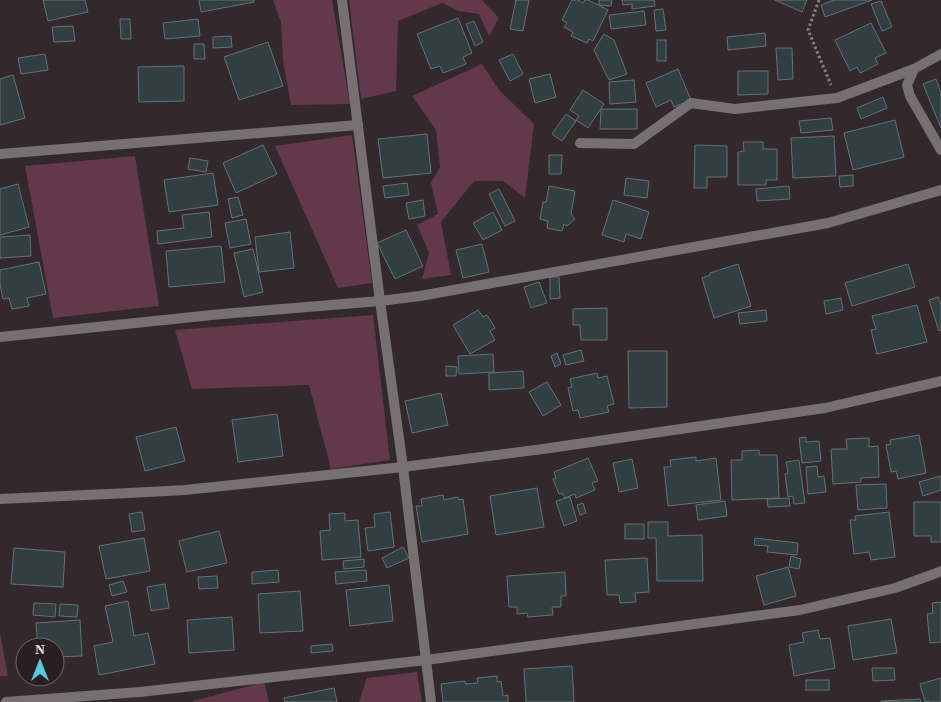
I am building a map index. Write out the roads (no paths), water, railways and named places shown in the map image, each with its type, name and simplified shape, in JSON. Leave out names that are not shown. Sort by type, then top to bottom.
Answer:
[{"type":"street","points":[[342,0],[432,702]]},
{"type":"street","points":[[580,143],[634,144],[691,103],[736,109],[837,98],[914,69],[941,54]]},
{"type":"street","points":[[914,69],[907,85],[910,96],[941,150]]},
{"type":"street","points":[[0,154],[358,125]]},
{"type":"street","points":[[0,337],[420,296],[828,223],[941,190]]},
{"type":"street","points":[[0,498],[185,490],[402,468],[543,450],[825,408],[941,381]]},
{"type":"street","points":[[6,702],[140,692],[426,660],[800,610],[895,588],[941,570]]}]
